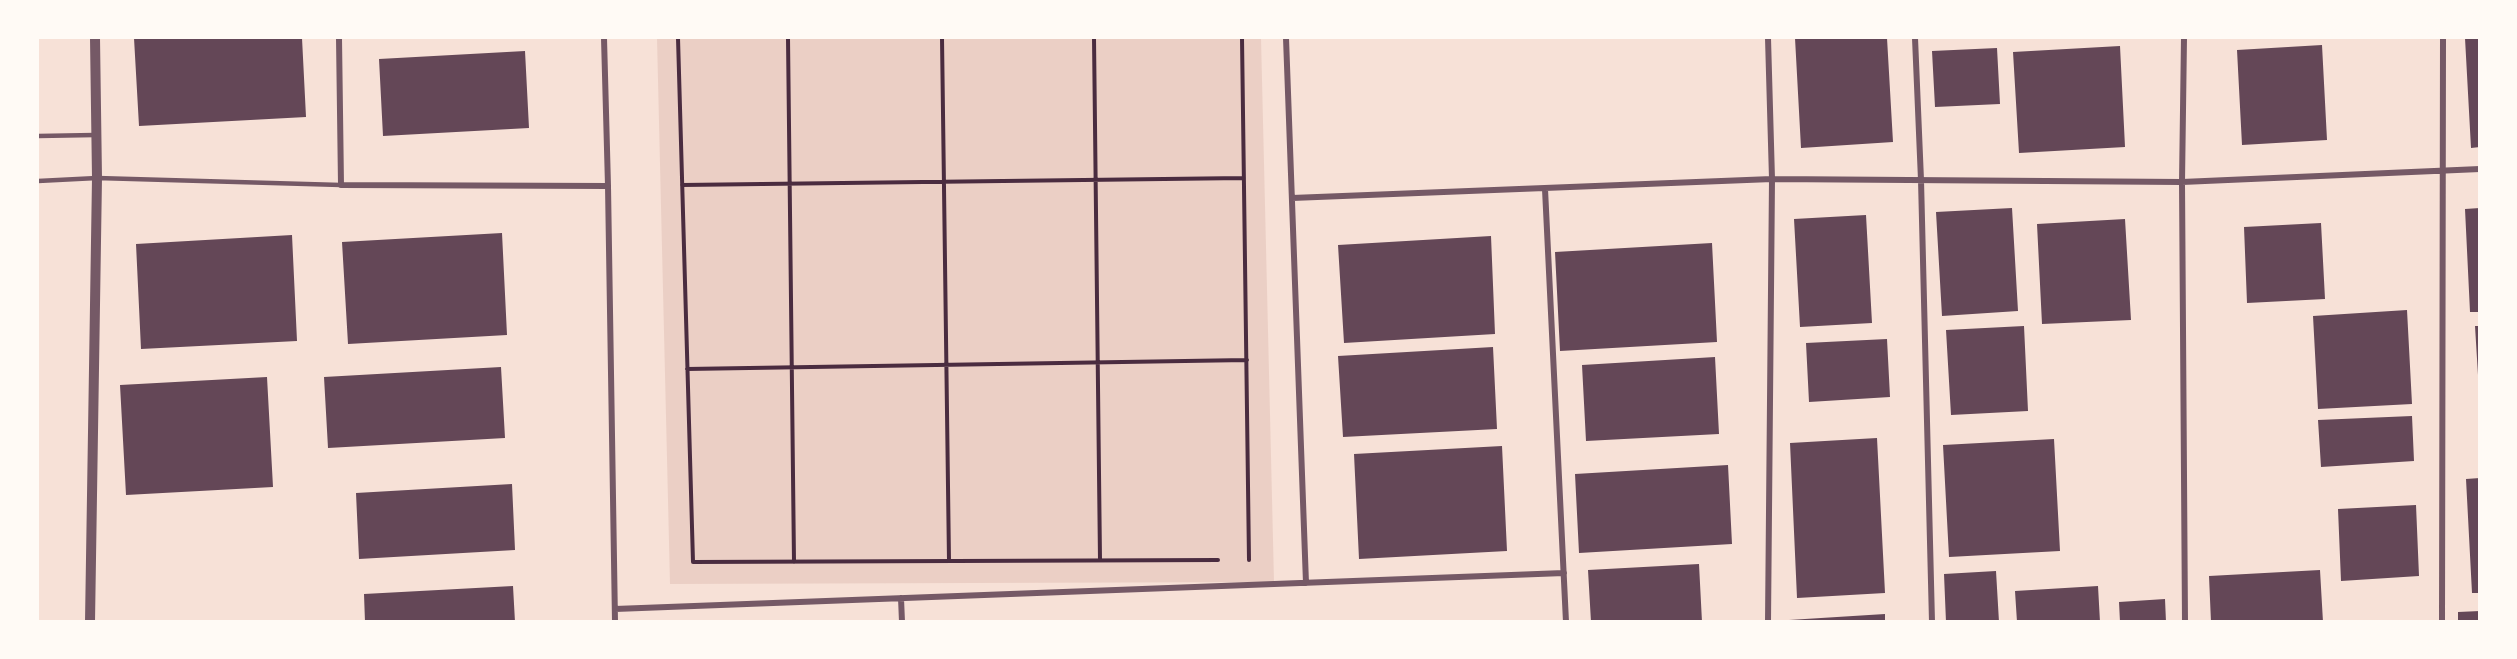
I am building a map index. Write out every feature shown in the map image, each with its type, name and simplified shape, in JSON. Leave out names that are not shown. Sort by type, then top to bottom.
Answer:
[{"type":"street","points":[[90,621],[97,178],[95,38]]},
{"type":"street","points":[[339,38],[341,185],[608,186]]},
{"type":"street","points":[[604,38],[615,621]]},
{"type":"street","points":[[1286,38],[1306,583]]},
{"type":"street","points":[[1768,38],[1772,179],[1768,621]]},
{"type":"street","points":[[1915,38],[1921,180],[1932,621]]},
{"type":"street","points":[[2184,38],[2182,182],[2185,621]]},
{"type":"street","points":[[2442,621],[2443,38]]},
{"type":"street","points":[[1292,198],[1772,179],[2182,182],[2480,169]]},
{"type":"street","points":[[1545,189],[1566,621]]},
{"type":"street","points":[[615,609],[1564,573]]},
{"type":"street","points":[[902,598],[902,621]]},
{"type":"lane","points":[[38,136],[97,135]]},
{"type":"lane","points":[[38,181],[97,178],[341,185]]},
{"type":"path","points":[[678,38],[693,562],[1227,560]]},
{"type":"path","points":[[788,38],[794,562]]},
{"type":"path","points":[[942,38],[949,561]]},
{"type":"path","points":[[1094,38],[1100,561]]},
{"type":"path","points":[[1239,560],[1250,560],[1242,38]]},
{"type":"path","points":[[682,185],[1244,178]]},
{"type":"path","points":[[687,369],[1247,360]]},
{"type":"shaded area","points":[[657,38],[1261,38],[1274,582],[670,584]]},
{"type":"building","points":[[134,38],[302,38],[306,117],[139,126]]},
{"type":"building","points":[[1795,38],[1887,38],[1893,142],[1801,148]]},
{"type":"building","points":[[2465,38],[2480,38],[2480,147],[2471,148]]},
{"type":"building","points":[[2322,45],[2327,140],[2242,145],[2237,50]]},
{"type":"building","points":[[2120,46],[2125,147],[2019,153],[2013,52]]},
{"type":"building","points":[[1997,48],[2000,104],[1935,107],[1932,51]]},
{"type":"building","points":[[525,51],[529,128],[383,136],[379,59]]},
{"type":"building","points":[[2012,208],[2018,311],[1942,316],[1936,212]]},
{"type":"building","points":[[2480,208],[2480,312],[2470,312],[2465,209]]},
{"type":"building","points":[[1866,215],[1872,323],[1800,327],[1794,219]]},
{"type":"building","points":[[2125,219],[2131,320],[2042,324],[2037,224]]},
{"type":"building","points":[[2321,223],[2325,299],[2247,303],[2244,227]]},
{"type":"building","points":[[502,233],[507,335],[348,344],[342,242]]},
{"type":"building","points":[[292,235],[297,341],[141,349],[136,244]]},
{"type":"building","points":[[1491,236],[1495,334],[1344,343],[1338,245]]},
{"type":"building","points":[[1712,243],[1717,342],[1560,351],[1555,252]]},
{"type":"building","points":[[2407,310],[2412,404],[2318,409],[2313,316]]},
{"type":"building","points":[[2024,326],[2028,411],[1951,415],[1946,330]]},
{"type":"building","points":[[2475,326],[2480,326],[2480,375],[2478,375]]},
{"type":"building","points":[[1887,339],[1890,397],[1809,402],[1806,343]]},
{"type":"building","points":[[1493,347],[1497,429],[1343,437],[1338,356]]},
{"type":"building","points":[[1715,357],[1719,434],[1586,441],[1582,365]]},
{"type":"building","points":[[501,367],[505,438],[328,448],[324,377]]},
{"type":"building","points":[[267,377],[273,487],[126,495],[120,385]]},
{"type":"building","points":[[2412,416],[2414,461],[2321,467],[2318,420]]},
{"type":"building","points":[[1877,438],[1885,593],[1797,598],[1790,443]]},
{"type":"building","points":[[2054,439],[2060,551],[1949,557],[1943,445]]},
{"type":"building","points":[[1502,446],[1507,551],[1359,559],[1354,454]]},
{"type":"building","points":[[1728,465],[1732,544],[1579,553],[1575,474]]},
{"type":"building","points":[[2480,478],[2480,593],[2472,593],[2466,479]]},
{"type":"building","points":[[512,484],[515,550],[359,559],[356,493]]},
{"type":"building","points":[[2416,505],[2419,576],[2341,581],[2338,509]]},
{"type":"building","points":[[1699,564],[1702,622],[1591,622],[1588,570]]},
{"type":"building","points":[[2320,570],[2323,622],[2211,622],[2209,576]]},
{"type":"building","points":[[1996,571],[1999,622],[1946,622],[1944,574]]},
{"type":"building","points":[[513,586],[515,622],[365,622],[364,594]]},
{"type":"building","points":[[2098,586],[2100,622],[2017,622],[2015,591]]},
{"type":"building","points":[[2165,599],[2166,622],[2120,622],[2119,602]]},
{"type":"building","points":[[2480,611],[2480,622],[2458,622],[2458,612]]},
{"type":"building","points":[[1885,614],[1885,622],[1789,622],[1789,620]]}]
